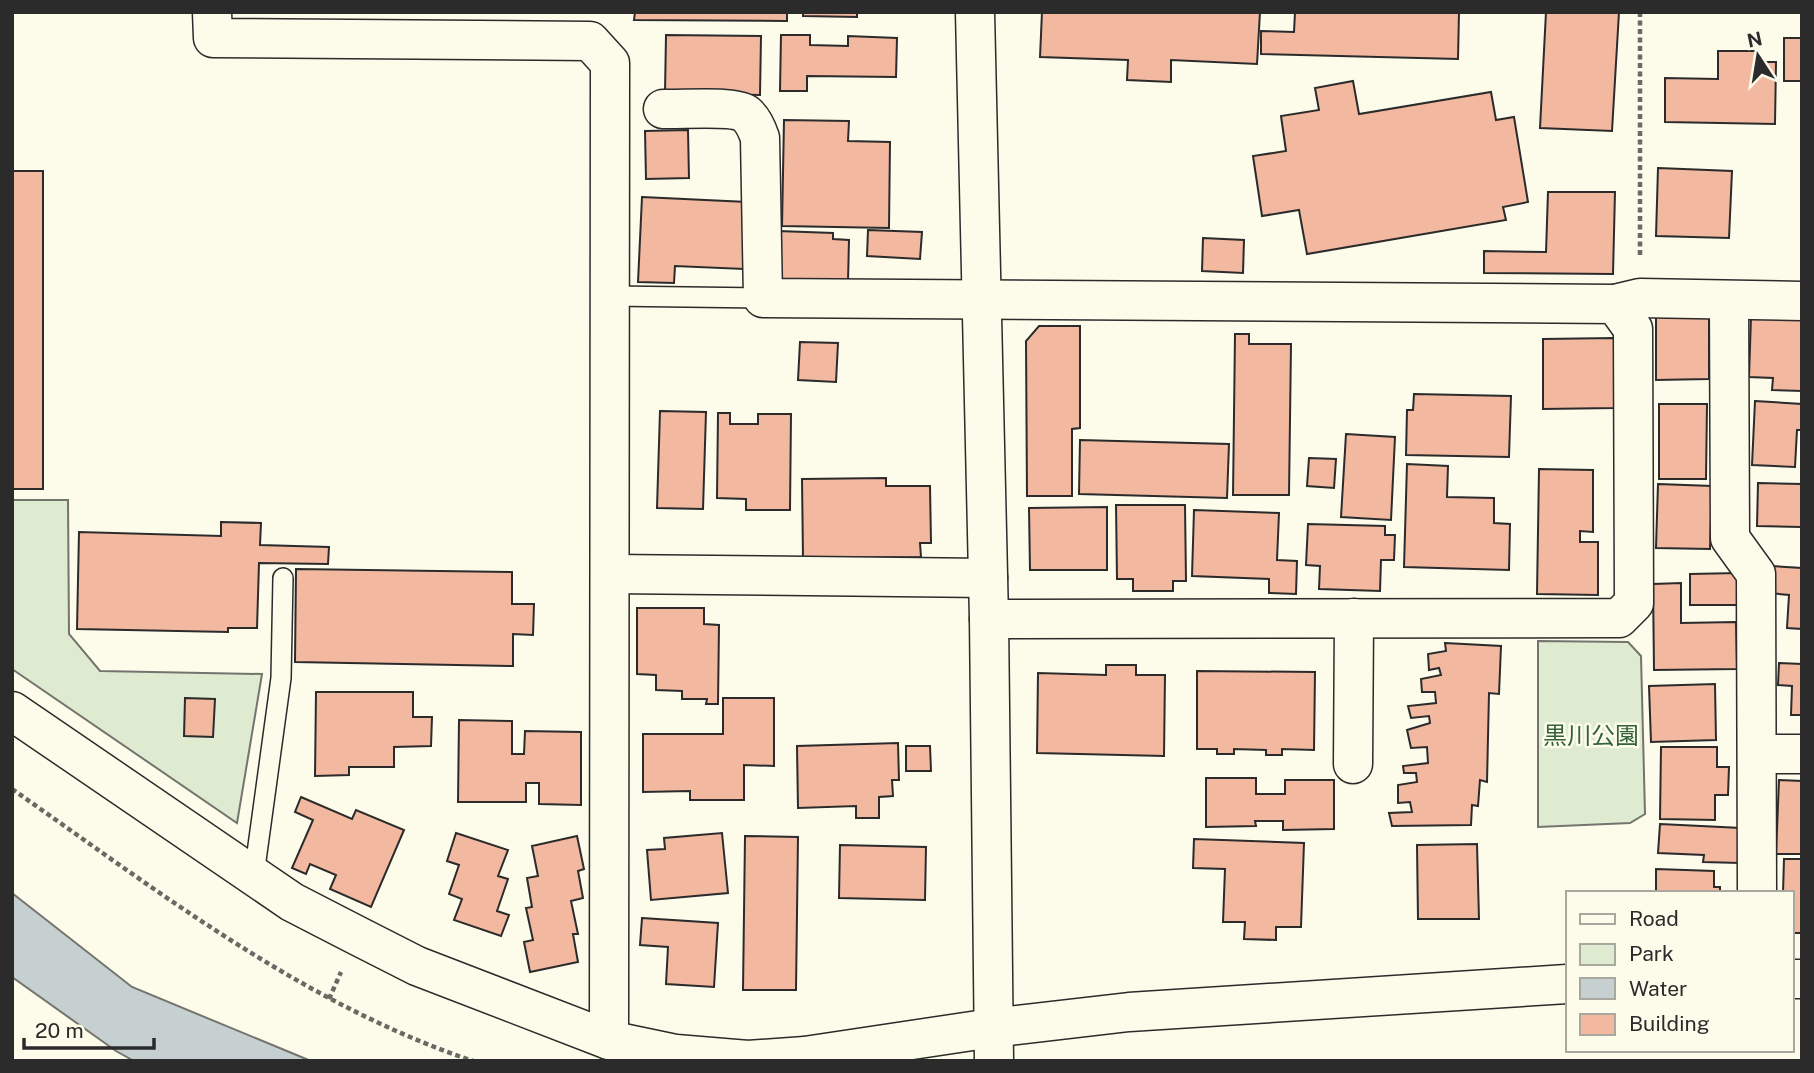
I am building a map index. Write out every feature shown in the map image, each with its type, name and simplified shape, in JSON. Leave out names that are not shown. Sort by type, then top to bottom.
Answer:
[{"type":"street","points":[[212,12],[213,38],[590,41],[610,63],[609,1040]]},
{"type":"street","points":[[975,12],[989,619],[993,1044]]},
{"type":"street","points":[[663,110],[731,110],[744,113],[754,124],[760,138],[763,298],[1802,301]]},
{"type":"street","points":[[989,619],[1619,618],[1634,603],[1633,329],[1627,301]]},
{"type":"street","points":[[1729,301],[1730,538],[1756,574],[1757,891]]},
{"type":"street","points":[[611,575],[988,578]]},
{"type":"street","points":[[1353,764],[1354,618]]},
{"type":"street","points":[[12,711],[292,902],[417,966],[609,1040],[676,1054],[748,1060],[993,1044],[1129,1012],[1566,984]]},
{"type":"street","points":[[1758,754],[1802,754]]},
{"type":"lane","points":[[610,296],[763,298]]},
{"type":"lane","points":[[254,875],[281,678],[283,578]]},
{"type":"path","points":[[1627,301],[1640,12]]},
{"type":"path","points":[[12,789],[298,981],[385,1025],[473,1061]]},
{"type":"green space","points":[[12,500],[68,500],[69,634],[100,671],[262,674],[237,823],[12,669]]},
{"type":"green space","name":"黒川公園","points":[[1538,641],[1628,642],[1641,656],[1645,814],[1630,823],[1538,827]]},
{"type":"water","points":[[12,893],[132,987],[311,1061],[134,1061],[116,1051],[12,977]]},
{"type":"building","points":[[635,12],[787,12],[787,21],[634,20]]},
{"type":"building","points":[[803,12],[857,12],[857,17],[803,16]]},
{"type":"building","points":[[1042,12],[1260,12],[1257,64],[1171,60],[1171,82],[1127,80],[1128,60],[1040,57]]},
{"type":"building","points":[[1295,12],[1459,12],[1458,59],[1261,54],[1261,31],[1294,32]]},
{"type":"building","points":[[1546,12],[1619,12],[1612,131],[1540,128]]},
{"type":"building","points":[[666,35],[761,36],[760,95],[665,93]]},
{"type":"building","points":[[781,35],[810,35],[810,45],[848,46],[848,36],[897,38],[896,77],[807,76],[807,91],[780,91]]},
{"type":"building","points":[[1784,38],[1802,38],[1802,81],[1784,81]]},
{"type":"building","points":[[1718,51],[1758,51],[1758,62],[1776,62],[1775,124],[1665,122],[1665,78],[1718,79]]},
{"type":"building","points":[[1353,81],[1359,114],[1491,92],[1496,120],[1514,117],[1528,202],[1503,207],[1506,220],[1307,254],[1299,210],[1262,216],[1253,156],[1286,151],[1281,116],[1319,110],[1315,88]]},
{"type":"building","points":[[784,120],[849,121],[848,141],[890,142],[889,228],[782,226]]},
{"type":"building","points":[[688,130],[689,178],[646,179],[645,131]]},
{"type":"building","points":[[1658,168],[1732,171],[1729,238],[1656,236]]},
{"type":"building","points":[[12,171],[43,171],[43,489],[12,489]]},
{"type":"building","points":[[1548,192],[1615,192],[1613,274],[1484,273],[1484,251],[1546,252]]},
{"type":"building","points":[[642,197],[747,202],[744,269],[675,266],[674,283],[638,282]]},
{"type":"building","points":[[868,230],[922,232],[920,259],[867,256]]},
{"type":"building","points":[[778,231],[833,233],[833,239],[849,240],[848,282],[777,281]]},
{"type":"building","points":[[1203,238],[1244,240],[1243,273],[1202,271]]},
{"type":"building","points":[[1656,317],[1709,317],[1709,379],[1656,380]]},
{"type":"building","points":[[1751,317],[1802,318],[1802,391],[1772,390],[1773,378],[1749,377]]},
{"type":"building","points":[[1039,326],[1080,326],[1080,428],[1072,429],[1072,496],[1027,496],[1026,341]]},
{"type":"building","points":[[1235,334],[1249,334],[1249,344],[1291,344],[1289,495],[1233,495]]},
{"type":"building","points":[[1614,338],[1615,408],[1543,409],[1543,339]]},
{"type":"building","points":[[800,342],[838,343],[836,382],[798,380]]},
{"type":"building","points":[[1414,394],[1511,396],[1509,457],[1406,455],[1407,410],[1413,410]]},
{"type":"building","points":[[1755,401],[1802,404],[1802,430],[1797,430],[1795,467],[1752,465]]},
{"type":"building","points":[[1659,404],[1707,404],[1706,479],[1659,479]]},
{"type":"building","points":[[660,411],[706,412],[703,509],[657,508]]},
{"type":"building","points":[[718,413],[730,413],[730,424],[758,424],[758,414],[791,414],[790,510],[746,510],[746,499],[717,498]]},
{"type":"building","points":[[1346,434],[1395,437],[1391,520],[1341,517]]},
{"type":"building","points":[[1080,440],[1229,444],[1227,498],[1079,494]]},
{"type":"building","points":[[1309,458],[1336,459],[1334,488],[1307,486]]},
{"type":"building","points":[[1407,464],[1448,466],[1447,497],[1494,498],[1494,523],[1510,524],[1509,570],[1404,567]]},
{"type":"building","points":[[1539,469],[1593,470],[1593,532],[1580,531],[1580,542],[1598,542],[1598,595],[1537,594]]},
{"type":"building","points":[[886,478],[886,486],[930,486],[931,543],[920,543],[921,557],[803,558],[802,479]]},
{"type":"building","points":[[1758,483],[1802,484],[1801,527],[1757,526]]},
{"type":"building","points":[[1658,484],[1712,486],[1710,549],[1656,548]]},
{"type":"building","points":[[1116,505],[1185,505],[1186,581],[1173,581],[1173,591],[1133,591],[1133,579],[1117,579]]},
{"type":"building","points":[[1107,507],[1107,570],[1030,570],[1029,508]]},
{"type":"building","points":[[1194,510],[1279,513],[1277,560],[1297,561],[1296,594],[1269,593],[1269,579],[1192,576]]},
{"type":"building","points":[[221,522],[261,523],[260,545],[329,547],[328,564],[259,563],[257,628],[228,628],[228,632],[77,629],[79,532],[221,536]]},
{"type":"building","points":[[1308,524],[1385,526],[1385,535],[1395,535],[1394,560],[1381,560],[1380,591],[1319,589],[1320,566],[1306,565]]},
{"type":"building","points":[[1771,566],[1802,568],[1802,629],[1787,628],[1789,595],[1769,593]]},
{"type":"building","points":[[296,569],[512,572],[512,604],[534,604],[533,635],[513,634],[513,666],[295,662]]},
{"type":"building","points":[[1738,573],[1738,605],[1690,605],[1690,574]]},
{"type":"building","points":[[1681,583],[1681,623],[1736,622],[1737,669],[1654,670],[1653,584]]},
{"type":"building","points":[[637,608],[704,608],[704,624],[719,625],[718,704],[706,704],[707,699],[682,699],[682,691],[656,690],[656,675],[637,674]]},
{"type":"building","points":[[1445,643],[1501,646],[1499,694],[1489,693],[1487,782],[1480,780],[1478,806],[1472,805],[1471,825],[1392,826],[1389,813],[1412,812],[1410,802],[1398,803],[1398,785],[1417,782],[1416,773],[1404,773],[1403,766],[1428,763],[1427,747],[1411,748],[1407,730],[1430,723],[1429,716],[1411,718],[1408,706],[1436,703],[1435,692],[1422,692],[1421,679],[1441,675],[1439,668],[1429,670],[1428,654],[1446,651]]},
{"type":"building","points":[[1779,663],[1802,664],[1802,715],[1791,715],[1792,686],[1778,685]]},
{"type":"building","points":[[1106,665],[1136,665],[1136,675],[1165,675],[1164,756],[1037,753],[1038,673],[1106,675]]},
{"type":"building","points":[[1197,671],[1315,672],[1314,750],[1282,749],[1282,755],[1266,755],[1266,750],[1234,749],[1234,754],[1217,754],[1217,749],[1197,749]]},
{"type":"building","points":[[1715,684],[1716,740],[1651,742],[1649,686]]},
{"type":"building","points":[[316,692],[413,692],[413,717],[432,717],[431,746],[394,747],[394,767],[349,767],[349,775],[315,776]]},
{"type":"building","points":[[185,698],[215,699],[213,737],[184,736]]},
{"type":"building","points":[[723,698],[774,698],[774,766],[744,765],[744,800],[690,800],[690,791],[643,792],[643,734],[723,734]]},
{"type":"building","points":[[459,720],[512,721],[512,754],[524,754],[525,731],[581,732],[581,805],[539,804],[539,783],[526,783],[526,802],[458,802]]},
{"type":"building","points":[[898,743],[899,780],[892,780],[893,796],[879,797],[879,818],[856,818],[856,806],[798,808],[797,746]]},
{"type":"building","points":[[906,746],[930,746],[931,771],[906,771]]},
{"type":"building","points":[[1661,747],[1717,747],[1717,767],[1729,767],[1728,795],[1715,795],[1715,820],[1660,819]]},
{"type":"building","points":[[1206,778],[1256,778],[1256,794],[1285,794],[1285,780],[1334,780],[1334,829],[1283,830],[1283,821],[1255,821],[1256,826],[1206,827]]},
{"type":"building","points":[[1779,780],[1802,781],[1802,854],[1776,854]]},
{"type":"building","points":[[301,797],[352,819],[356,810],[404,830],[371,907],[330,889],[336,875],[310,864],[306,874],[292,868],[313,820],[295,812]]},
{"type":"building","points":[[1660,824],[1741,828],[1740,863],[1703,862],[1704,855],[1658,853]]},
{"type":"building","points":[[456,833],[508,850],[498,876],[508,879],[497,911],[509,915],[501,936],[454,920],[462,899],[449,894],[459,865],[447,861]]},
{"type":"building","points":[[722,833],[728,893],[651,900],[647,850],[665,849],[664,838]]},
{"type":"building","points":[[577,836],[584,869],[578,871],[583,898],[571,901],[578,934],[573,934],[578,962],[530,972],[524,942],[533,940],[526,908],[532,907],[527,878],[538,876],[532,846]]},
{"type":"building","points":[[745,836],[798,837],[796,990],[743,990]]},
{"type":"building","points":[[1194,839],[1304,843],[1301,927],[1276,927],[1276,940],[1244,939],[1245,922],[1223,922],[1225,869],[1193,868]]},
{"type":"building","points":[[1477,844],[1479,919],[1418,919],[1417,845]]},
{"type":"building","points":[[840,845],[926,847],[925,900],[839,898]]},
{"type":"building","points":[[1784,859],[1802,859],[1802,933],[1793,933],[1793,891],[1783,891]]},
{"type":"building","points":[[1656,869],[1714,871],[1714,887],[1720,887],[1720,891],[1656,891]]},
{"type":"building","points":[[642,918],[718,923],[714,987],[666,984],[668,947],[640,945]]}]
